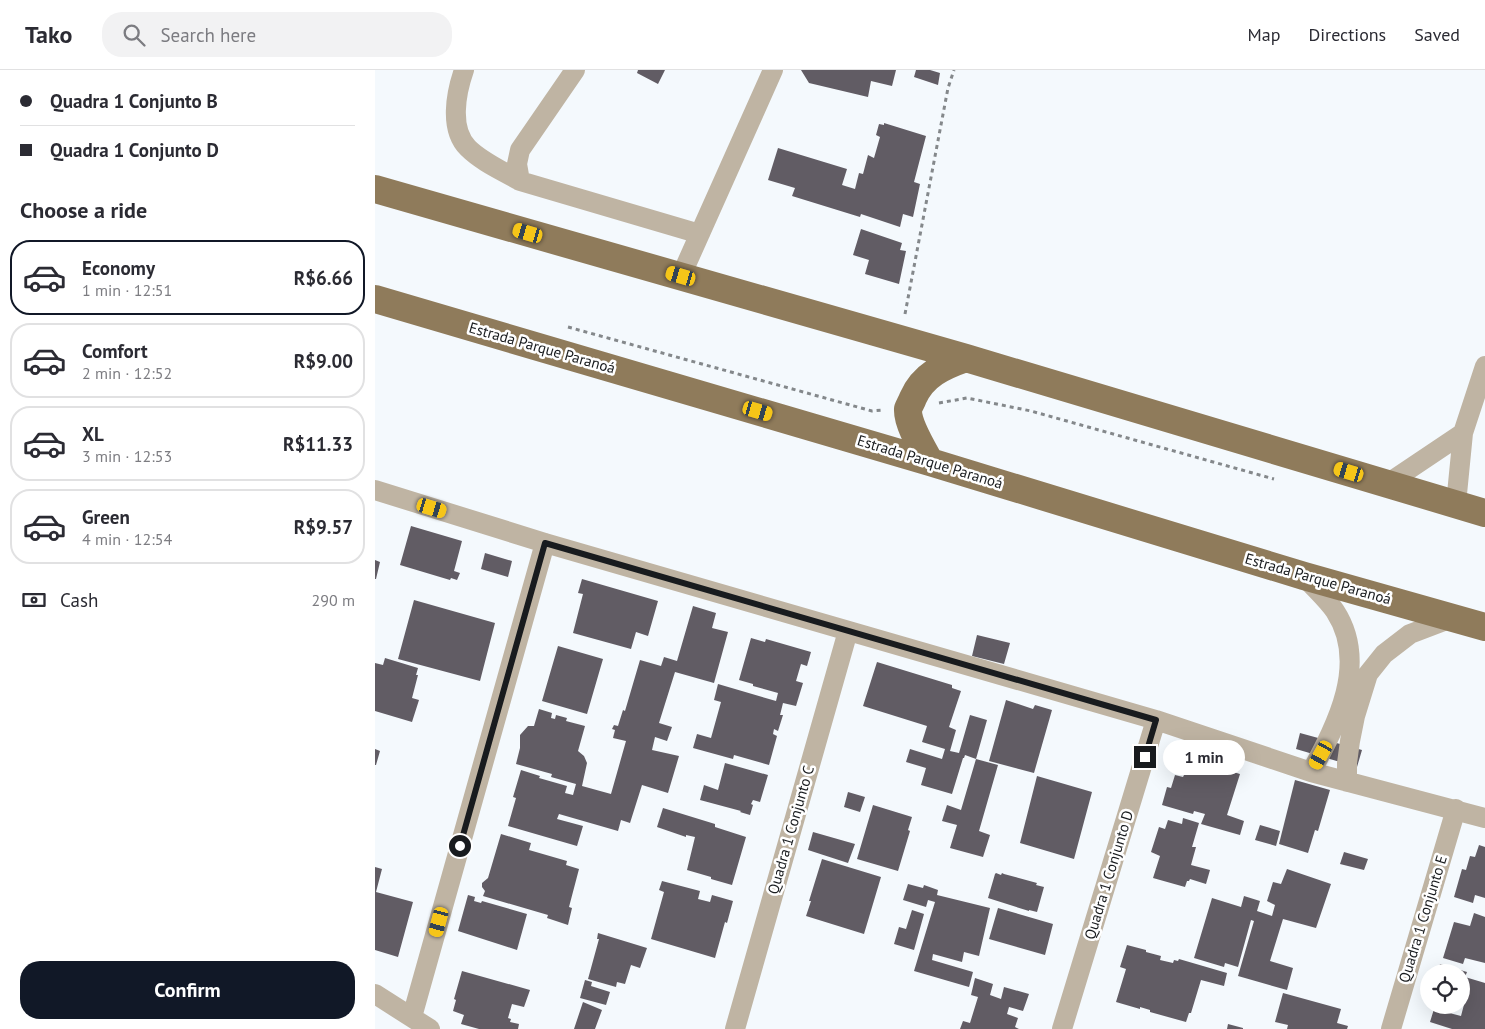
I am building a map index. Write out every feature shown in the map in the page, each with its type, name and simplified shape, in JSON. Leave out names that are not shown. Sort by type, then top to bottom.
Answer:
[{"type":"main road","points":[[375,189],[901,339],[1485,513]]},
{"type":"main road","name":"Estrada Parque Paranoá","points":[[375,299],[931,462],[1305,576],[1485,626]]},
{"type":"main road","points":[[931,462],[914,434],[908,409],[917,390],[929,376],[945,365],[966,358]]},
{"type":"street","points":[[463,70],[455,106],[458,130],[467,147],[488,162],[520,181],[700,234]]},
{"type":"street","points":[[520,181],[517,164],[520,150],[575,70]]},
{"type":"street","points":[[681,276],[773,70]]},
{"type":"street","points":[[1456,504],[1463,434],[1485,366]]},
{"type":"street","points":[[1387,484],[1463,434]]},
{"type":"street","points":[[375,490],[545,543],[1156,720],[1311,772],[1485,818]]},
{"type":"street","points":[[412,1017],[545,543]]},
{"type":"street","points":[[1305,576],[1335,610],[1347,634],[1351,656],[1348,686],[1338,717],[1311,772]]},
{"type":"street","points":[[1347,782],[1350,741],[1355,716],[1368,674],[1384,654],[1410,634],[1452,618]]},
{"type":"street","name":"Quadra 1 Conjunto C","points":[[735,1029],[848,631]]},
{"type":"street","name":"Quadra 1 Conjunto D","points":[[1062,1029],[1156,720]]},
{"type":"street","name":"Quadra 1 Conjunto E","points":[[1391,1029],[1456,809]]},
{"type":"street","points":[[375,994],[431,1029]]},
{"type":"path","points":[[901,339],[948,88],[954,70]]},
{"type":"building","points":[[638,70],[665,70],[658,84],[637,73]]},
{"type":"building","points":[[801,70],[896,70],[892,86],[871,81],[868,97],[809,83]]},
{"type":"building","points":[[916,70],[930,70],[940,73],[938,85],[914,77]]},
{"type":"building","points":[[884,123],[926,136],[914,182],[920,184],[913,217],[903,214],[900,227],[861,214],[860,217],[792,196],[795,188],[768,180],[778,148],[847,169],[842,185],[855,189],[859,173],[863,174],[868,155],[874,158],[880,137],[876,135],[879,124],[884,125]]},
{"type":"building","points":[[861,229],[902,243],[900,250],[906,251],[899,284],[865,274],[869,260],[853,255]]},
{"type":"building","points":[[411,526],[462,541],[454,571],[460,573],[457,580],[451,578],[450,580],[400,565]]},
{"type":"building","points":[[485,553],[512,561],[508,577],[481,569]]},
{"type":"building","points":[[375,560],[380,562],[376,579],[375,579]]},
{"type":"building","points":[[582,579],[658,601],[648,636],[636,632],[631,649],[573,633],[583,594],[578,593]]},
{"type":"building","points":[[414,600],[495,623],[480,681],[398,659]]},
{"type":"building","points":[[693,606],[716,613],[712,628],[728,632],[714,683],[675,672],[659,723],[672,727],[667,741],[655,737],[652,750],[679,756],[668,793],[642,785],[630,823],[621,820],[618,831],[559,814],[557,819],[583,826],[577,846],[508,826],[516,798],[513,797],[521,770],[540,776],[539,778],[567,786],[565,793],[573,795],[576,784],[551,777],[552,774],[516,764],[520,748],[520,735],[528,726],[534,726],[539,709],[552,713],[551,718],[555,719],[556,715],[567,718],[566,721],[585,726],[578,751],[584,756],[587,763],[582,786],[611,794],[626,741],[613,738],[615,730],[612,729],[614,725],[618,726],[623,710],[625,711],[640,660],[661,666],[664,657],[677,661]]},
{"type":"building","points":[[977,635],[1010,643],[1004,664],[972,656]]},
{"type":"building","points":[[751,638],[765,642],[766,639],[811,652],[807,666],[801,664],[796,681],[803,683],[796,706],[783,703],[780,715],[783,715],[778,731],[774,729],[773,734],[777,736],[769,765],[734,755],[733,759],[693,748],[697,734],[711,738],[721,702],[714,700],[718,684],[776,701],[778,693],[739,680]]},
{"type":"building","points":[[558,646],[603,659],[587,714],[542,701]]},
{"type":"building","points":[[385,658],[418,668],[412,698],[419,700],[412,722],[375,711],[375,663],[383,665]]},
{"type":"building","points":[[877,662],[952,685],[952,688],[961,691],[949,727],[956,730],[950,751],[959,753],[970,715],[987,720],[976,759],[965,755],[952,794],[921,785],[926,768],[906,762],[910,749],[942,759],[945,749],[922,742],[927,726],[863,706]]},
{"type":"building","points":[[1006,700],[1033,709],[1035,705],[1052,710],[1034,773],[989,761]]},
{"type":"building","points":[[1300,733],[1362,750],[1357,767],[1296,749]]},
{"type":"building","points":[[375,749],[380,751],[376,765],[375,765]]},
{"type":"building","points":[[1198,754],[1222,761],[1220,768],[1240,774],[1227,815],[1244,821],[1240,835],[1201,824],[1205,814],[1194,811],[1193,814],[1162,805],[1167,787],[1171,788],[1175,775],[1183,777],[1184,775],[1182,774],[1189,760],[1195,762]]},
{"type":"building","points":[[976,759],[998,765],[979,831],[990,835],[983,857],[950,848],[957,825],[942,821],[947,805],[961,810]]},
{"type":"building","points":[[725,763],[768,775],[760,802],[753,800],[750,815],[700,800],[704,785],[718,790]]},
{"type":"building","points":[[1037,776],[1092,792],[1074,859],[1020,843]]},
{"type":"building","points":[[1295,780],[1330,790],[1318,831],[1315,830],[1308,853],[1279,844]]},
{"type":"building","points":[[848,792],[865,797],[860,812],[844,807]]},
{"type":"building","points":[[873,805],[912,817],[908,830],[910,831],[898,871],[857,859]]},
{"type":"building","points":[[663,808],[715,824],[715,827],[746,837],[732,885],[687,870],[695,837],[686,835],[686,837],[657,827]]},
{"type":"building","points":[[1183,818],[1199,823],[1192,847],[1196,847],[1191,865],[1210,870],[1206,884],[1190,879],[1185,887],[1153,878],[1160,856],[1151,852],[1159,827],[1165,829],[1168,820],[1182,824]]},
{"type":"building","points":[[1260,825],[1280,831],[1276,846],[1255,840]]},
{"type":"building","points":[[813,832],[855,844],[848,863],[808,850]]},
{"type":"building","points":[[501,834],[531,843],[529,850],[567,861],[566,865],[579,869],[569,907],[572,908],[568,925],[547,918],[548,915],[483,896],[485,891],[482,883],[488,878]]},
{"type":"building","points":[[1479,845],[1485,847],[1485,898],[1475,895],[1473,903],[1454,897],[1462,869],[1466,870],[1470,856],[1475,857]]},
{"type":"building","points":[[1344,852],[1368,859],[1364,870],[1340,864]]},
{"type":"building","points":[[822,859],[881,877],[864,934],[806,916]]},
{"type":"building","points":[[375,867],[382,869],[376,892],[413,902],[398,957],[375,950]]},
{"type":"building","points":[[1287,869],[1331,884],[1316,928],[1283,919],[1270,961],[1293,968],[1287,990],[1238,976],[1254,921],[1251,920],[1238,967],[1225,963],[1224,967],[1194,958],[1212,898],[1241,907],[1244,896],[1260,901],[1257,911],[1272,916],[1275,905],[1267,901],[1273,882],[1281,884]]},
{"type":"building","points":[[996,873],[1037,883],[1036,885],[1044,887],[1037,912],[988,898]]},
{"type":"building","points":[[662,881],[700,891],[698,899],[710,902],[712,895],[733,901],[715,958],[651,939],[664,892],[659,890]]},
{"type":"building","points":[[908,884],[923,888],[924,885],[938,890],[937,895],[990,908],[979,956],[964,952],[962,962],[933,954],[932,960],[973,972],[969,987],[914,971],[935,902],[928,900],[926,907],[903,900]]},
{"type":"building","points":[[468,895],[475,897],[474,901],[481,903],[482,901],[527,914],[517,950],[458,931]]},
{"type":"building","points":[[998,908],[1053,924],[1045,955],[989,939]]},
{"type":"building","points":[[912,910],[924,914],[914,950],[894,944],[899,927],[906,929]]},
{"type":"building","points":[[1474,913],[1485,917],[1485,963],[1465,958],[1463,964],[1443,958],[1454,922],[1470,926]]},
{"type":"building","points":[[598,933],[647,948],[640,968],[631,965],[625,984],[617,982],[616,987],[588,979],[599,939],[597,939]]},
{"type":"building","points":[[1127,945],[1161,956],[1160,960],[1173,963],[1174,960],[1178,961],[1179,959],[1227,973],[1224,986],[1201,980],[1191,1013],[1189,1013],[1186,1022],[1150,1012],[1150,1010],[1140,1007],[1140,1009],[1116,1002],[1126,969],[1120,967]]},
{"type":"building","points":[[462,971],[530,990],[524,1007],[512,1004],[508,1018],[511,1019],[510,1022],[519,1024],[518,1029],[479,1029],[461,1024],[464,1015],[453,1011],[456,1000],[454,999]]},
{"type":"building","points":[[975,978],[993,984],[990,995],[1001,999],[1004,987],[1029,994],[1023,1011],[1009,1007],[1007,1014],[1018,1018],[1015,1027],[1019,1029],[960,1029],[963,1021],[970,1023],[978,997],[971,995]]},
{"type":"building","points":[[1470,978],[1485,983],[1485,1029],[1452,1029],[1430,1022],[1432,1014],[1461,1016],[1462,1014],[1470,1014]]},
{"type":"building","points":[[585,980],[592,982],[591,986],[610,992],[606,1005],[580,998]]},
{"type":"building","points":[[1283,993],[1341,1009],[1337,1023],[1348,1026],[1347,1029],[1287,1029],[1288,1025],[1275,1022]]},
{"type":"building","points":[[583,1002],[602,1010],[595,1029],[574,1029]]},
{"type":"building","points":[[1228,1024],[1243,1028],[1243,1029],[1227,1029]]},
{"type":"route","points":[[460,846],[545,543],[1156,720],[1145,757]]}]
